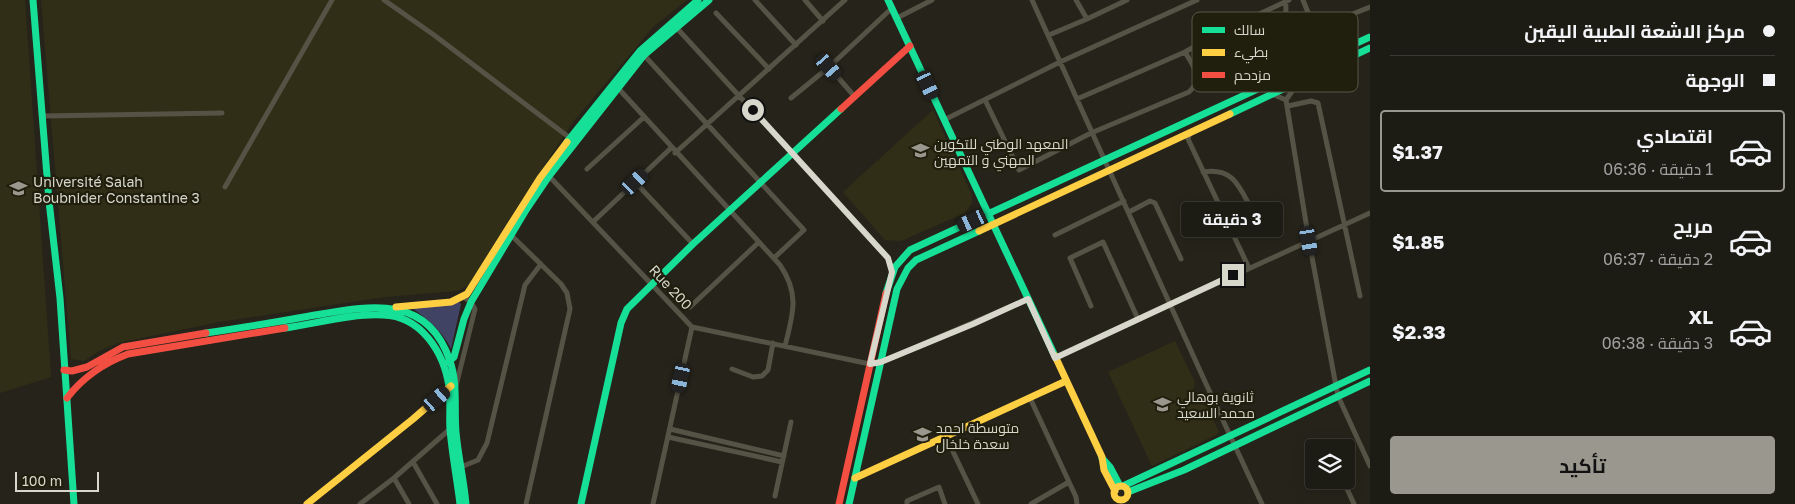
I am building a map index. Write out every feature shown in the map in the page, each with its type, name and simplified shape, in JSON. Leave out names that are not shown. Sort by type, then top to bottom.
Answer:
[{"type":"main road","points":[[33,0],[49,201],[60,298],[74,504]]},
{"type":"main road","points":[[394,308],[405,305],[451,302],[463,297],[472,287],[540,178],[570,138],[642,53],[674,25],[698,0]]},
{"type":"main road","points":[[674,25],[709,0]]},
{"type":"main road","points":[[888,0],[1102,457],[1104,470],[1121,497]]},
{"type":"main road","points":[[1358,43],[1370,38]]},
{"type":"main road","points":[[582,504],[621,323],[631,303],[910,46]]},
{"type":"main road","points":[[1358,54],[1370,48]]},
{"type":"main road","points":[[444,366],[454,357],[471,302],[526,210],[549,176],[618,88],[642,53]]},
{"type":"main road","points":[[839,504],[892,272],[898,259],[910,250],[1252,92]]},
{"type":"main road","points":[[849,504],[897,289],[908,268],[916,260],[1180,137],[1189,136],[1277,92]]},
{"type":"main road","points":[[64,370],[72,372],[80,370],[109,352],[123,347],[367,307],[381,306],[410,313],[429,326],[439,337],[451,360],[454,382],[450,429],[466,504]]},
{"type":"main road","points":[[67,398],[75,385],[108,362],[128,354],[377,313],[395,316],[420,329],[432,343],[444,366],[452,390],[459,467],[460,504]]},
{"type":"main road","points":[[1121,497],[1230,436],[1370,370]]},
{"type":"main road","points":[[855,478],[1066,381]]},
{"type":"main road","points":[[1121,497],[1184,470],[1370,381]]},
{"type":"main road","points":[[307,504],[452,390]]},
{"type":"street","points":[[226,187],[332,0]]},
{"type":"street","points":[[384,0],[434,35],[570,138]]},
{"type":"street","points":[[755,0],[796,45]]},
{"type":"street","points":[[805,0],[823,21]]},
{"type":"street","points":[[594,221],[635,182],[740,96],[845,0]]},
{"type":"street","points":[[897,18],[932,0]]},
{"type":"street","points":[[1032,0],[1262,504]]},
{"type":"street","points":[[1076,0],[1086,19]]},
{"type":"street","points":[[944,120],[1060,62],[1197,0]]},
{"type":"street","points":[[1262,12],[1287,0]]},
{"type":"street","points":[[1302,0],[1307,12]]},
{"type":"street","points":[[1049,35],[1125,1]]},
{"type":"street","points":[[1358,12],[1370,7]]},
{"type":"street","points":[[791,98],[829,67],[892,8]]},
{"type":"street","points":[[716,13],[769,69]]},
{"type":"street","points":[[674,25],[888,258],[892,272]]},
{"type":"street","points":[[1077,99],[1192,48]]},
{"type":"street","points":[[1185,52],[1192,64]]},
{"type":"street","points":[[642,53],[804,230],[774,258]]},
{"type":"street","points":[[829,67],[854,97]]},
{"type":"street","points":[[618,88],[774,258],[786,275],[793,292],[792,317],[786,346]]},
{"type":"street","points":[[985,100],[1019,170],[1092,133],[1189,92],[1192,89]]},
{"type":"street","points":[[1292,92],[1287,103],[1309,241],[1338,396],[1370,466]]},
{"type":"street","points":[[1272,94],[1287,103],[1311,100],[1318,103],[1360,296]]},
{"type":"street","points":[[43,116],[222,113]]},
{"type":"street","points":[[587,169],[644,117]]},
{"type":"street","points":[[1189,136],[1203,172],[1249,268]]},
{"type":"street","points":[[1203,172],[1220,172],[1236,180],[1252,212]]},
{"type":"street","name":"Rue 200","points":[[549,176],[594,221],[692,327],[653,504]]},
{"type":"street","points":[[635,182],[693,244]]},
{"type":"street","points":[[1055,234],[1124,201]]},
{"type":"street","points":[[1129,212],[1150,201],[1155,203],[1181,259]]},
{"type":"street","points":[[1055,358],[1370,213]]},
{"type":"street","points":[[511,235],[561,284],[567,293],[570,309],[526,504]]},
{"type":"street","points":[[690,307],[759,242]]},
{"type":"street","points":[[1091,306],[1070,258],[1103,242],[1138,319]]},
{"type":"street","points":[[888,258],[902,256]]},
{"type":"street","points":[[459,467],[478,460],[486,443],[525,285],[541,264]]},
{"type":"street","points":[[452,390],[475,311],[475,306],[463,297]]},
{"type":"street","points":[[692,327],[870,364],[881,362],[1028,299]]},
{"type":"street","points":[[732,369],[753,377],[762,376],[768,370],[773,343]]},
{"type":"street","points":[[1030,398],[1069,482],[1077,504]]},
{"type":"street","points":[[775,496],[791,422]]},
{"type":"street","points":[[360,504],[394,478],[450,429]]},
{"type":"street","points":[[670,430],[784,456]]},
{"type":"street","points":[[668,437],[782,462]]},
{"type":"street","points":[[946,437],[978,504]]},
{"type":"street","points":[[413,462],[437,504]]},
{"type":"street","points":[[394,478],[410,504]]},
{"type":"street","points":[[1031,504],[1069,482]]},
{"type":"street","points":[[907,504],[907,501],[939,486],[945,504]]},
{"type":"street","points":[[1347,489],[1354,504]]},
{"type":"shaded area","name":"Université Salah Boubnider Constantine 3","points":[[0,0],[25,0],[51,377],[0,393]]},
{"type":"shaded area","points":[[41,0],[687,0],[654,26],[573,122],[517,207],[487,261],[469,285],[457,291],[385,297],[219,322],[118,343],[99,351],[84,361],[71,359]]},
{"type":"shaded area","name":"المعهد الوطني للتكوين المهني و التمهين","points":[[933,110],[972,195],[972,203],[965,213],[901,241],[885,240],[843,192]]},
{"type":"shaded area","points":[[459,302],[461,304],[451,349],[444,337],[434,326],[412,308]]},
{"type":"shaded area","name":"ثانوية بوهالي محمد السعيد","points":[[1175,341],[1195,382],[1193,391],[1199,403],[1207,406],[1219,432],[1152,466],[1108,372]]},
{"type":"traffic: fast","points":[[33,0],[49,201],[60,298],[74,504]]},
{"type":"traffic: fast","points":[[567,142],[640,51],[698,0]]},
{"type":"traffic: fast","points":[[448,362],[454,357],[464,319],[471,302],[526,210],[549,176],[644,55],[709,0]]},
{"type":"traffic: fast","points":[[888,0],[1055,356]]},
{"type":"traffic: fast","points":[[1358,43],[1370,37]]},
{"type":"traffic: fast","points":[[1358,54],[1370,48]]},
{"type":"traffic: fast","points":[[886,293],[895,267],[910,250],[1251,92]]},
{"type":"traffic: fast","points":[[1230,114],[1277,92]]},
{"type":"traffic: fast","points":[[581,504],[621,323],[627,309],[693,244],[841,109]]},
{"type":"traffic: fast","points":[[849,504],[897,289],[908,268],[916,260],[979,231]]},
{"type":"traffic: fast","points":[[206,333],[369,308],[389,309],[408,313],[425,322],[439,338],[450,361],[455,388],[456,432],[466,504]]},
{"type":"traffic: fast","points":[[285,328],[347,317],[383,315],[397,317],[409,322],[428,338],[442,361],[450,392],[451,438],[460,504]]},
{"type":"traffic: fast","points":[[1123,486],[1370,370]]},
{"type":"traffic: fast","points":[[1128,492],[1184,470],[1370,381]]},
{"type":"traffic: fast","points":[[1102,458],[1110,467],[1120,486]]},
{"type":"traffic: slow","points":[[979,231],[1230,114]]},
{"type":"traffic: slow","points":[[396,307],[451,302],[467,294],[540,178],[567,142]]},
{"type":"traffic: slow","points":[[1055,356],[1102,457],[1104,470],[1115,491]]},
{"type":"traffic: slow","points":[[855,478],[1066,381]]},
{"type":"traffic: slow","points":[[307,504],[451,386]]},
{"type":"traffic: slow","points":[[1121,486],[1126,488],[1128,493],[1126,498],[1121,500],[1116,498],[1114,493],[1116,488],[1121,486]]},
{"type":"traffic: jam","points":[[841,109],[910,46]]},
{"type":"traffic: jam","points":[[839,504],[886,293]]},
{"type":"traffic: jam","points":[[67,398],[73,390],[95,372],[128,354],[285,328]]},
{"type":"traffic: jam","points":[[64,370],[72,371],[87,367],[123,347],[206,333]]},
{"type":"place","name":"المعهد الوطني للتكوين المهني و التمهين","points":[[920,151]]},
{"type":"place","name":"Université Salah Boubnider Constantine 3","points":[[19,189]]},
{"type":"place","name":"ثانوية بوهالي محمد السعيد","points":[[1163,404]]},
{"type":"place","name":"متوسطة احمد سعدة خلخال","points":[[922,435]]},
{"type":"route","points":[[753,110],[888,258],[892,272],[870,364],[881,362],[1028,299],[1055,358],[1233,275]]}]
